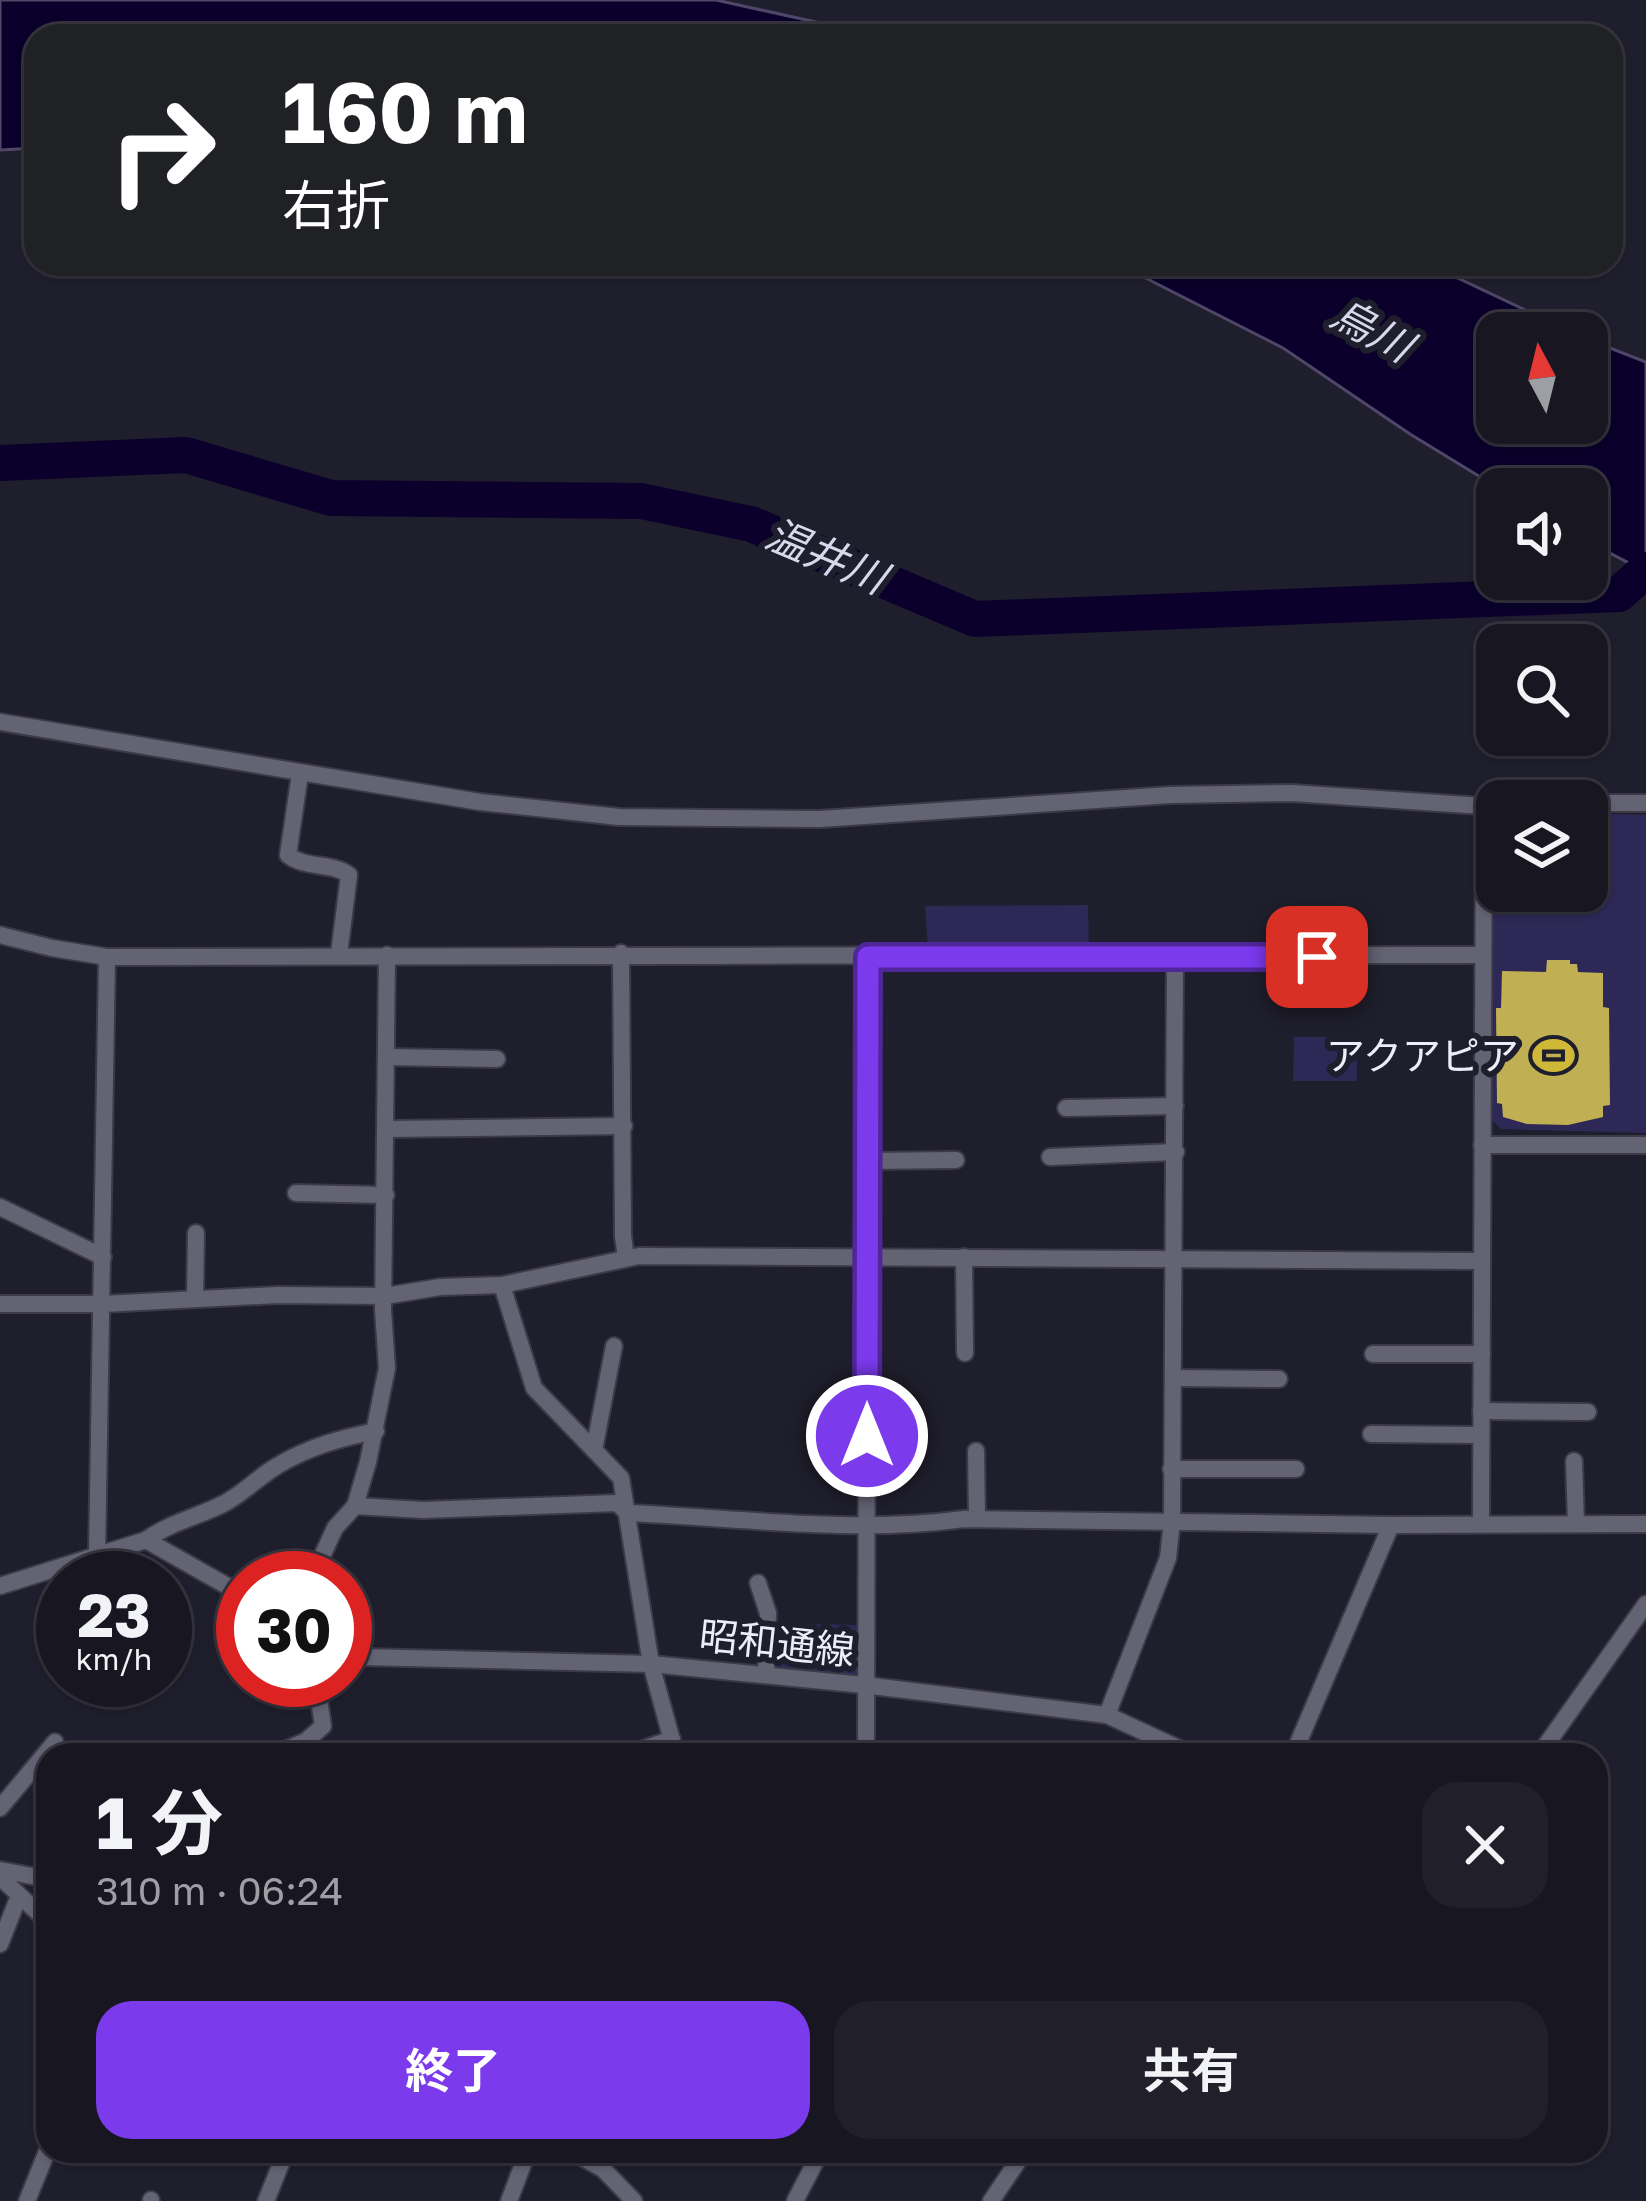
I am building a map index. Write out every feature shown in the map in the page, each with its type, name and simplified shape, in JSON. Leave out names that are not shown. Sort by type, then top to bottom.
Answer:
[{"type":"street","points":[[0,722],[558,813],[677,820],[820,820],[1170,795],[1292,793],[1476,807]]},
{"type":"street","points":[[300,774],[288,855],[296,862],[338,868],[349,875],[339,954]]},
{"type":"street","points":[[1608,803],[1646,803]]},
{"type":"street","points":[[1481,1524],[1485,912]]},
{"type":"street","points":[[0,934],[107,957],[621,953],[1483,956]]},
{"type":"street","points":[[621,953],[626,1258]]},
{"type":"street","points":[[324,1551],[335,1528],[355,1506],[387,1368],[387,955]]},
{"type":"street","points":[[97,1551],[107,957]]},
{"type":"street","points":[[866,1743],[868,957]]},
{"type":"street","points":[[1107,1715],[1168,1558],[1172,1522],[1175,957]]},
{"type":"street","points":[[386,1057],[496,1059]]},
{"type":"street","points":[[1066,1108],[1175,1106]]},
{"type":"street","points":[[387,1129],[624,1126]]},
{"type":"street","points":[[1482,1145],[1646,1145]]},
{"type":"street","points":[[1050,1157],[1176,1152]]},
{"type":"street","points":[[868,1161],[956,1160]]},
{"type":"street","points":[[296,1193],[386,1195]]},
{"type":"street","points":[[0,1207],[103,1256]]},
{"type":"street","points":[[195,1299],[196,1233]]},
{"type":"street","points":[[964,1257],[965,1353]]},
{"type":"street","points":[[0,1304],[103,1304],[277,1294],[385,1296],[440,1287],[502,1285],[626,1258],[1482,1261]]},
{"type":"street","points":[[502,1285],[534,1388],[622,1478],[651,1664],[673,1743]]},
{"type":"street","points":[[594,1450],[614,1346]]},
{"type":"street","points":[[1373,1354],[1482,1354]]},
{"type":"street","points":[[1173,1378],[1279,1379]]},
{"type":"street","points":[[1481,1412],[1588,1412]]},
{"type":"street","points":[[110,1551],[146,1540],[164,1527],[228,1502],[278,1466],[327,1441],[376,1431]]},
{"type":"street","points":[[1371,1434],[1481,1435]]},
{"type":"street","points":[[976,1451],[976,1519]]},
{"type":"street","points":[[1574,1461],[1576,1524]]},
{"type":"street","points":[[1171,1469],[1296,1469]]},
{"type":"street","points":[[355,1506],[423,1510],[617,1503],[628,1513],[867,1524],[976,1519],[1646,1524]]},
{"type":"street","points":[[1298,1743],[1391,1525]]},
{"type":"street","points":[[146,1540],[216,1580]]},
{"type":"street","points":[[0,1586],[36,1574]]},
{"type":"street","points":[[758,1583],[768,1612],[766,1676]]},
{"type":"street","points":[[1548,1743],[1646,1604]]},
{"type":"street","name":"昭和通線","points":[[372,1657],[651,1664],[864,1685],[1107,1715],[1167,1743]]},
{"type":"street","points":[[311,1743],[323,1726],[320,1707]]},
{"type":"street","points":[[0,1808],[36,1765]]},
{"type":"street","points":[[0,1874],[36,1878]]},
{"type":"street","points":[[0,1874],[36,1911]]},
{"type":"street","points":[[0,1944],[19,1896]]},
{"type":"street","points":[[27,2201],[42,2163]]},
{"type":"street","points":[[266,2201],[282,2163]]},
{"type":"street","points":[[509,2201],[523,2163]]},
{"type":"street","points":[[592,2163],[634,2201]]},
{"type":"street","points":[[795,2201],[815,2163]]},
{"type":"street","points":[[991,2201],[1017,2163]]},
{"type":"shaded area","points":[[1608,814],[1646,815],[1646,1133],[1501,1129],[1491,1120],[1493,912],[1608,912]]},
{"type":"shaded area","points":[[1088,905],[1089,949],[928,950],[925,906]]},
{"type":"shaded area","points":[[1294,1037],[1357,1037],[1357,1081],[1293,1081]]},
{"type":"shaded area","points":[[777,1623],[857,1625],[860,1671],[855,1676],[775,1667]]},
{"type":"water","points":[[0,0],[716,0],[825,24],[24,24],[24,149],[0,150]]},
{"type":"water","name":"烏川","points":[[1142,276],[1453,276],[1530,312],[1476,312],[1476,444],[1608,444],[1608,347],[1646,362],[1646,572],[1608,552],[1608,468],[1476,468],[1476,474],[1283,348]]},
{"type":"building","name":"アクアピア","points":[[1547,960],[1570,960],[1577,964],[1578,972],[1603,973],[1603,1007],[1609,1008],[1610,1105],[1603,1106],[1603,1117],[1568,1125],[1527,1124],[1503,1117],[1502,1104],[1497,1103],[1496,1008],[1501,1008],[1502,971],[1546,972]]},
{"type":"waterway","name":"温井川","points":[[0,463],[186,455],[331,498],[641,501],[751,524],[975,619],[1619,594],[1646,570]]},
{"type":"place","name":"アクアピア","points":[[1553,1056]]},
{"type":"route","points":[[867,1436],[868,957],[1317,957]]}]
